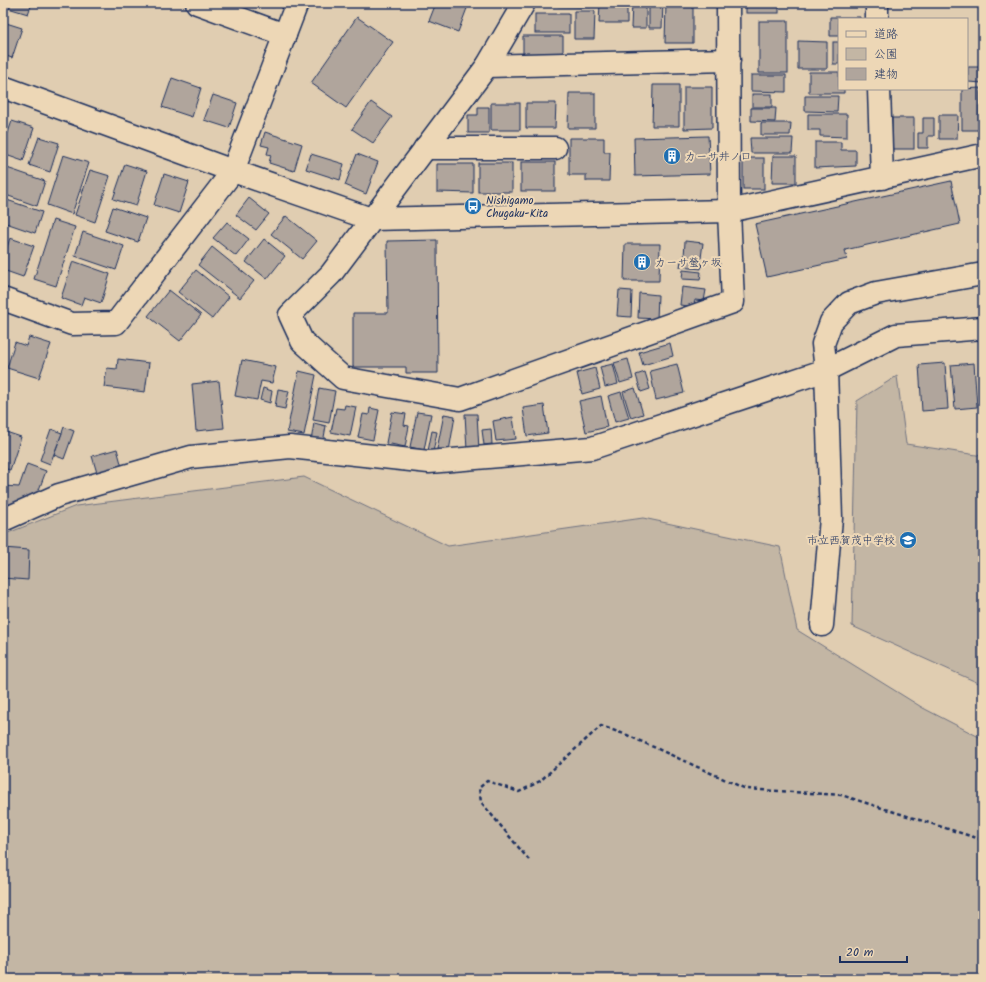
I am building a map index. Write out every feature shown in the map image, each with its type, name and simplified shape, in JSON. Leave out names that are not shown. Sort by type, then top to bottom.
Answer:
[{"type":"street","points":[[197,3],[285,35]]},
{"type":"street","points":[[3,299],[72,324],[116,323],[232,171],[297,3]]},
{"type":"street","points":[[524,3],[487,66],[424,148],[331,274],[290,315],[302,341],[343,378],[460,399],[733,302],[730,211],[728,3]]},
{"type":"street","points":[[877,3],[878,18]]},
{"type":"street","points":[[487,66],[729,60]]},
{"type":"street","points":[[4,89],[371,219],[730,211],[983,155]]},
{"type":"street","points":[[879,90],[882,178]]},
{"type":"street","points":[[424,148],[555,148]]},
{"type":"street","points":[[822,625],[831,518],[826,370],[822,344],[831,322],[849,303],[876,293],[983,274]]},
{"type":"street","points":[[3,520],[60,495],[191,457],[290,447],[429,462],[592,448],[826,370],[896,336],[983,328]]},
{"type":"path","points":[[529,860],[481,802],[479,788],[487,781],[519,792],[540,781],[602,726],[627,735],[746,789],[841,795],[983,840]]},
{"type":"green space","name":"市立西賀茂中学校","points":[[897,376],[906,444],[983,456],[983,685],[852,626],[857,401]]},
{"type":"green space","points":[[304,477],[448,546],[643,518],[780,547],[797,630],[923,708],[983,739],[983,979],[3,979],[3,535],[76,506]]},
{"type":"building","points":[[10,3],[32,3],[28,14],[8,8]]},
{"type":"building","points":[[436,3],[469,3],[458,32],[429,21]]},
{"type":"building","points":[[558,3],[591,3],[591,7],[558,6]]},
{"type":"building","points":[[600,3],[627,3],[627,23],[599,23]]},
{"type":"building","points":[[632,3],[646,3],[646,28],[631,28]]},
{"type":"building","points":[[649,3],[663,3],[662,28],[649,28]]},
{"type":"building","points":[[666,3],[693,3],[693,43],[665,43]]},
{"type":"building","points":[[746,3],[779,3],[779,13],[746,13]]},
{"type":"building","points":[[574,11],[595,11],[594,39],[574,39]]},
{"type":"building","points":[[535,14],[569,14],[569,33],[535,33]]},
{"type":"building","points":[[357,17],[393,42],[346,108],[311,83]]},
{"type":"building","points":[[830,17],[860,17],[838,18],[838,36],[830,36]]},
{"type":"building","points":[[759,21],[788,21],[788,73],[759,73]]},
{"type":"building","points":[[3,22],[22,28],[12,58],[3,55]]},
{"type":"building","points":[[523,36],[563,36],[563,55],[523,54]]},
{"type":"building","points":[[798,41],[827,42],[827,69],[798,69]]},
{"type":"building","points":[[833,42],[838,42],[838,64],[833,64]]},
{"type":"building","points":[[968,67],[983,67],[983,83],[968,82]]},
{"type":"building","points":[[809,72],[838,72],[838,90],[844,90],[844,93],[809,93]]},
{"type":"building","points":[[751,75],[786,75],[786,92],[751,91]]},
{"type":"building","points":[[172,78],[201,88],[192,117],[162,107]]},
{"type":"building","points":[[653,85],[679,85],[679,126],[652,126]]},
{"type":"building","points":[[684,87],[712,87],[712,128],[684,129]]},
{"type":"building","points":[[980,88],[979,130],[962,130],[962,90],[968,90],[968,89]]},
{"type":"building","points":[[569,93],[595,93],[595,128],[568,128]]},
{"type":"building","points":[[752,94],[772,94],[772,107],[752,107]]},
{"type":"building","points":[[213,95],[237,103],[229,128],[204,120]]},
{"type":"building","points":[[805,96],[838,96],[837,112],[805,111]]},
{"type":"building","points":[[371,102],[392,117],[373,143],[352,129]]},
{"type":"building","points":[[491,103],[520,103],[520,130],[491,130]]},
{"type":"building","points":[[526,103],[556,103],[555,128],[526,128]]},
{"type":"building","points":[[478,107],[489,107],[489,133],[468,133],[468,115],[478,115]]},
{"type":"building","points":[[751,108],[776,108],[775,122],[751,121]]},
{"type":"building","points":[[808,114],[847,114],[847,137],[820,136],[820,130],[808,130]]},
{"type":"building","points":[[939,115],[958,115],[957,139],[939,139]]},
{"type":"building","points":[[892,118],[914,118],[914,149],[892,149]]},
{"type":"building","points":[[923,118],[934,118],[934,136],[928,136],[928,148],[918,148],[918,133],[923,133]]},
{"type":"building","points":[[12,121],[34,128],[23,161],[3,154],[3,147]]},
{"type":"building","points":[[761,123],[791,123],[790,135],[761,135]]},
{"type":"building","points":[[265,132],[302,144],[294,171],[269,163],[271,155],[267,154],[269,147],[261,145]]},
{"type":"building","name":"カーサ井ノ口","points":[[708,136],[710,174],[635,176],[634,138]]},
{"type":"building","points":[[39,137],[59,143],[50,172],[29,165]]},
{"type":"building","points":[[569,138],[604,138],[604,152],[610,152],[609,181],[586,181],[586,175],[569,175]]},
{"type":"building","points":[[750,138],[793,138],[792,153],[751,153]]},
{"type":"building","points":[[815,142],[841,142],[841,150],[856,150],[856,166],[815,168]]},
{"type":"building","points":[[311,154],[344,164],[340,180],[306,169]]},
{"type":"building","points":[[357,154],[378,162],[366,194],[345,185]]},
{"type":"building","points":[[63,155],[89,163],[72,214],[47,205]]},
{"type":"building","points":[[773,156],[796,156],[796,183],[772,183]]},
{"type":"building","points":[[743,158],[764,158],[764,189],[743,189]]},
{"type":"building","points":[[521,162],[555,162],[555,191],[521,191]]},
{"type":"building","points":[[478,163],[512,163],[512,192],[478,192]]},
{"type":"building","points":[[125,164],[147,171],[136,206],[113,199]]},
{"type":"building","points":[[437,164],[473,164],[473,193],[437,192]]},
{"type":"building","points":[[7,168],[45,181],[37,206],[3,194],[3,181]]},
{"type":"building","points":[[90,170],[110,176],[95,222],[75,215]]},
{"type":"building","points":[[164,174],[189,182],[179,213],[154,205]]},
{"type":"building","points":[[951,181],[960,224],[845,250],[847,259],[767,277],[755,224]]},
{"type":"building","points":[[249,198],[269,214],[256,230],[236,215]]},
{"type":"building","points":[[4,199],[42,212],[35,233],[3,222]]},
{"type":"building","points":[[113,207],[146,218],[138,242],[105,231]]},
{"type":"building","points":[[286,216],[317,241],[302,259],[271,234]]},
{"type":"building","points":[[53,220],[75,227],[56,286],[34,279]]},
{"type":"building","points":[[227,222],[249,239],[236,256],[213,238]]},
{"type":"building","points":[[83,232],[124,246],[116,270],[75,256]]},
{"type":"building","points":[[10,238],[34,246],[23,277],[3,270],[3,260]]},
{"type":"building","points":[[264,239],[285,256],[267,279],[246,262]]},
{"type":"building","points":[[437,240],[438,373],[406,373],[406,367],[353,367],[353,313],[388,313],[387,241]]},
{"type":"building","points":[[685,241],[703,243],[701,258],[684,257]]},
{"type":"building","name":"カーサ螢ヶ坂","points":[[625,244],[660,244],[659,281],[624,281]]},
{"type":"building","points":[[212,247],[254,281],[240,298],[198,265]]},
{"type":"building","points":[[681,260],[702,262],[701,269],[680,267]]},
{"type":"building","points":[[73,261],[110,274],[101,303],[84,297],[81,305],[61,298]]},
{"type":"building","points":[[196,270],[229,297],[212,319],[178,292]]},
{"type":"building","points":[[683,270],[701,272],[700,280],[682,279]]},
{"type":"building","points":[[682,287],[706,290],[704,301],[695,300],[694,307],[680,305]]},
{"type":"building","points":[[169,290],[201,315],[180,341],[148,316]]},
{"type":"building","points":[[619,290],[632,291],[631,317],[617,316]]},
{"type":"building","points":[[639,293],[658,295],[657,319],[638,318]]},
{"type":"building","points":[[29,337],[51,344],[39,378],[7,368],[15,342],[26,346]]},
{"type":"building","points":[[670,343],[673,356],[643,365],[639,352]]},
{"type":"building","points":[[118,359],[149,363],[145,392],[104,387],[107,368],[117,369]]},
{"type":"building","points":[[628,359],[633,379],[620,383],[614,363]]},
{"type":"building","points":[[242,360],[276,367],[272,383],[261,381],[257,400],[235,396]]},
{"type":"building","points":[[945,363],[948,409],[922,411],[919,365]]},
{"type":"building","points":[[974,363],[977,407],[955,409],[951,365]]},
{"type":"building","points":[[613,364],[618,384],[605,387],[600,367]]},
{"type":"building","points":[[677,364],[684,393],[656,400],[650,371]]},
{"type":"building","points":[[595,368],[600,389],[582,394],[577,373]]},
{"type":"building","points":[[299,371],[316,375],[304,435],[287,432]]},
{"type":"building","points":[[645,372],[650,389],[641,392],[636,375]]},
{"type":"building","points":[[219,381],[224,428],[196,431],[192,384]]},
{"type":"building","points":[[263,388],[272,391],[270,403],[260,400]]},
{"type":"building","points":[[319,388],[335,391],[329,423],[313,420]]},
{"type":"building","points":[[635,388],[643,414],[631,418],[623,392]]},
{"type":"building","points":[[278,389],[289,391],[285,409],[275,407]]},
{"type":"building","points":[[621,392],[629,418],[615,422],[608,396]]},
{"type":"building","points":[[601,396],[607,427],[586,432],[579,401]]},
{"type":"building","points":[[345,405],[356,407],[350,436],[331,432],[336,408],[344,409]]},
{"type":"building","points":[[544,405],[548,433],[527,436],[523,408]]},
{"type":"building","points":[[370,408],[379,410],[373,440],[358,437],[363,414],[369,415]]},
{"type":"building","points":[[392,412],[406,414],[404,425],[409,426],[405,447],[386,443]]},
{"type":"building","points":[[417,412],[431,414],[424,450],[410,447]]},
{"type":"building","points":[[444,414],[455,416],[449,451],[437,449]]},
{"type":"building","points":[[465,414],[477,414],[479,450],[467,450]]},
{"type":"building","points":[[513,417],[516,439],[496,441],[493,421]]},
{"type":"building","points":[[314,423],[326,426],[323,443],[311,441]]},
{"type":"building","points":[[64,427],[74,431],[64,459],[54,455]]},
{"type":"building","points":[[51,429],[62,433],[50,464],[40,460]]},
{"type":"building","points":[[491,429],[492,444],[484,445],[482,430]]},
{"type":"building","points":[[3,431],[21,437],[10,470],[3,468]]},
{"type":"building","points":[[432,431],[437,432],[433,452],[428,451]]},
{"type":"building","points":[[117,449],[122,467],[97,473],[92,456]]},
{"type":"building","points":[[27,464],[46,471],[37,495],[3,507],[3,486],[19,487]]},
{"type":"building","points":[[3,548],[29,550],[28,580],[3,578]]},
{"type":"place","name":"カーサ井ノ口","points":[[672,156]]},
{"type":"place","name":"Nishigamo Chugaku-Kita","points":[[473,206]]},
{"type":"place","name":"カーサ螢ヶ坂","points":[[642,262]]},
{"type":"place","name":"市立西賀茂中学校","points":[[908,540]]}]
